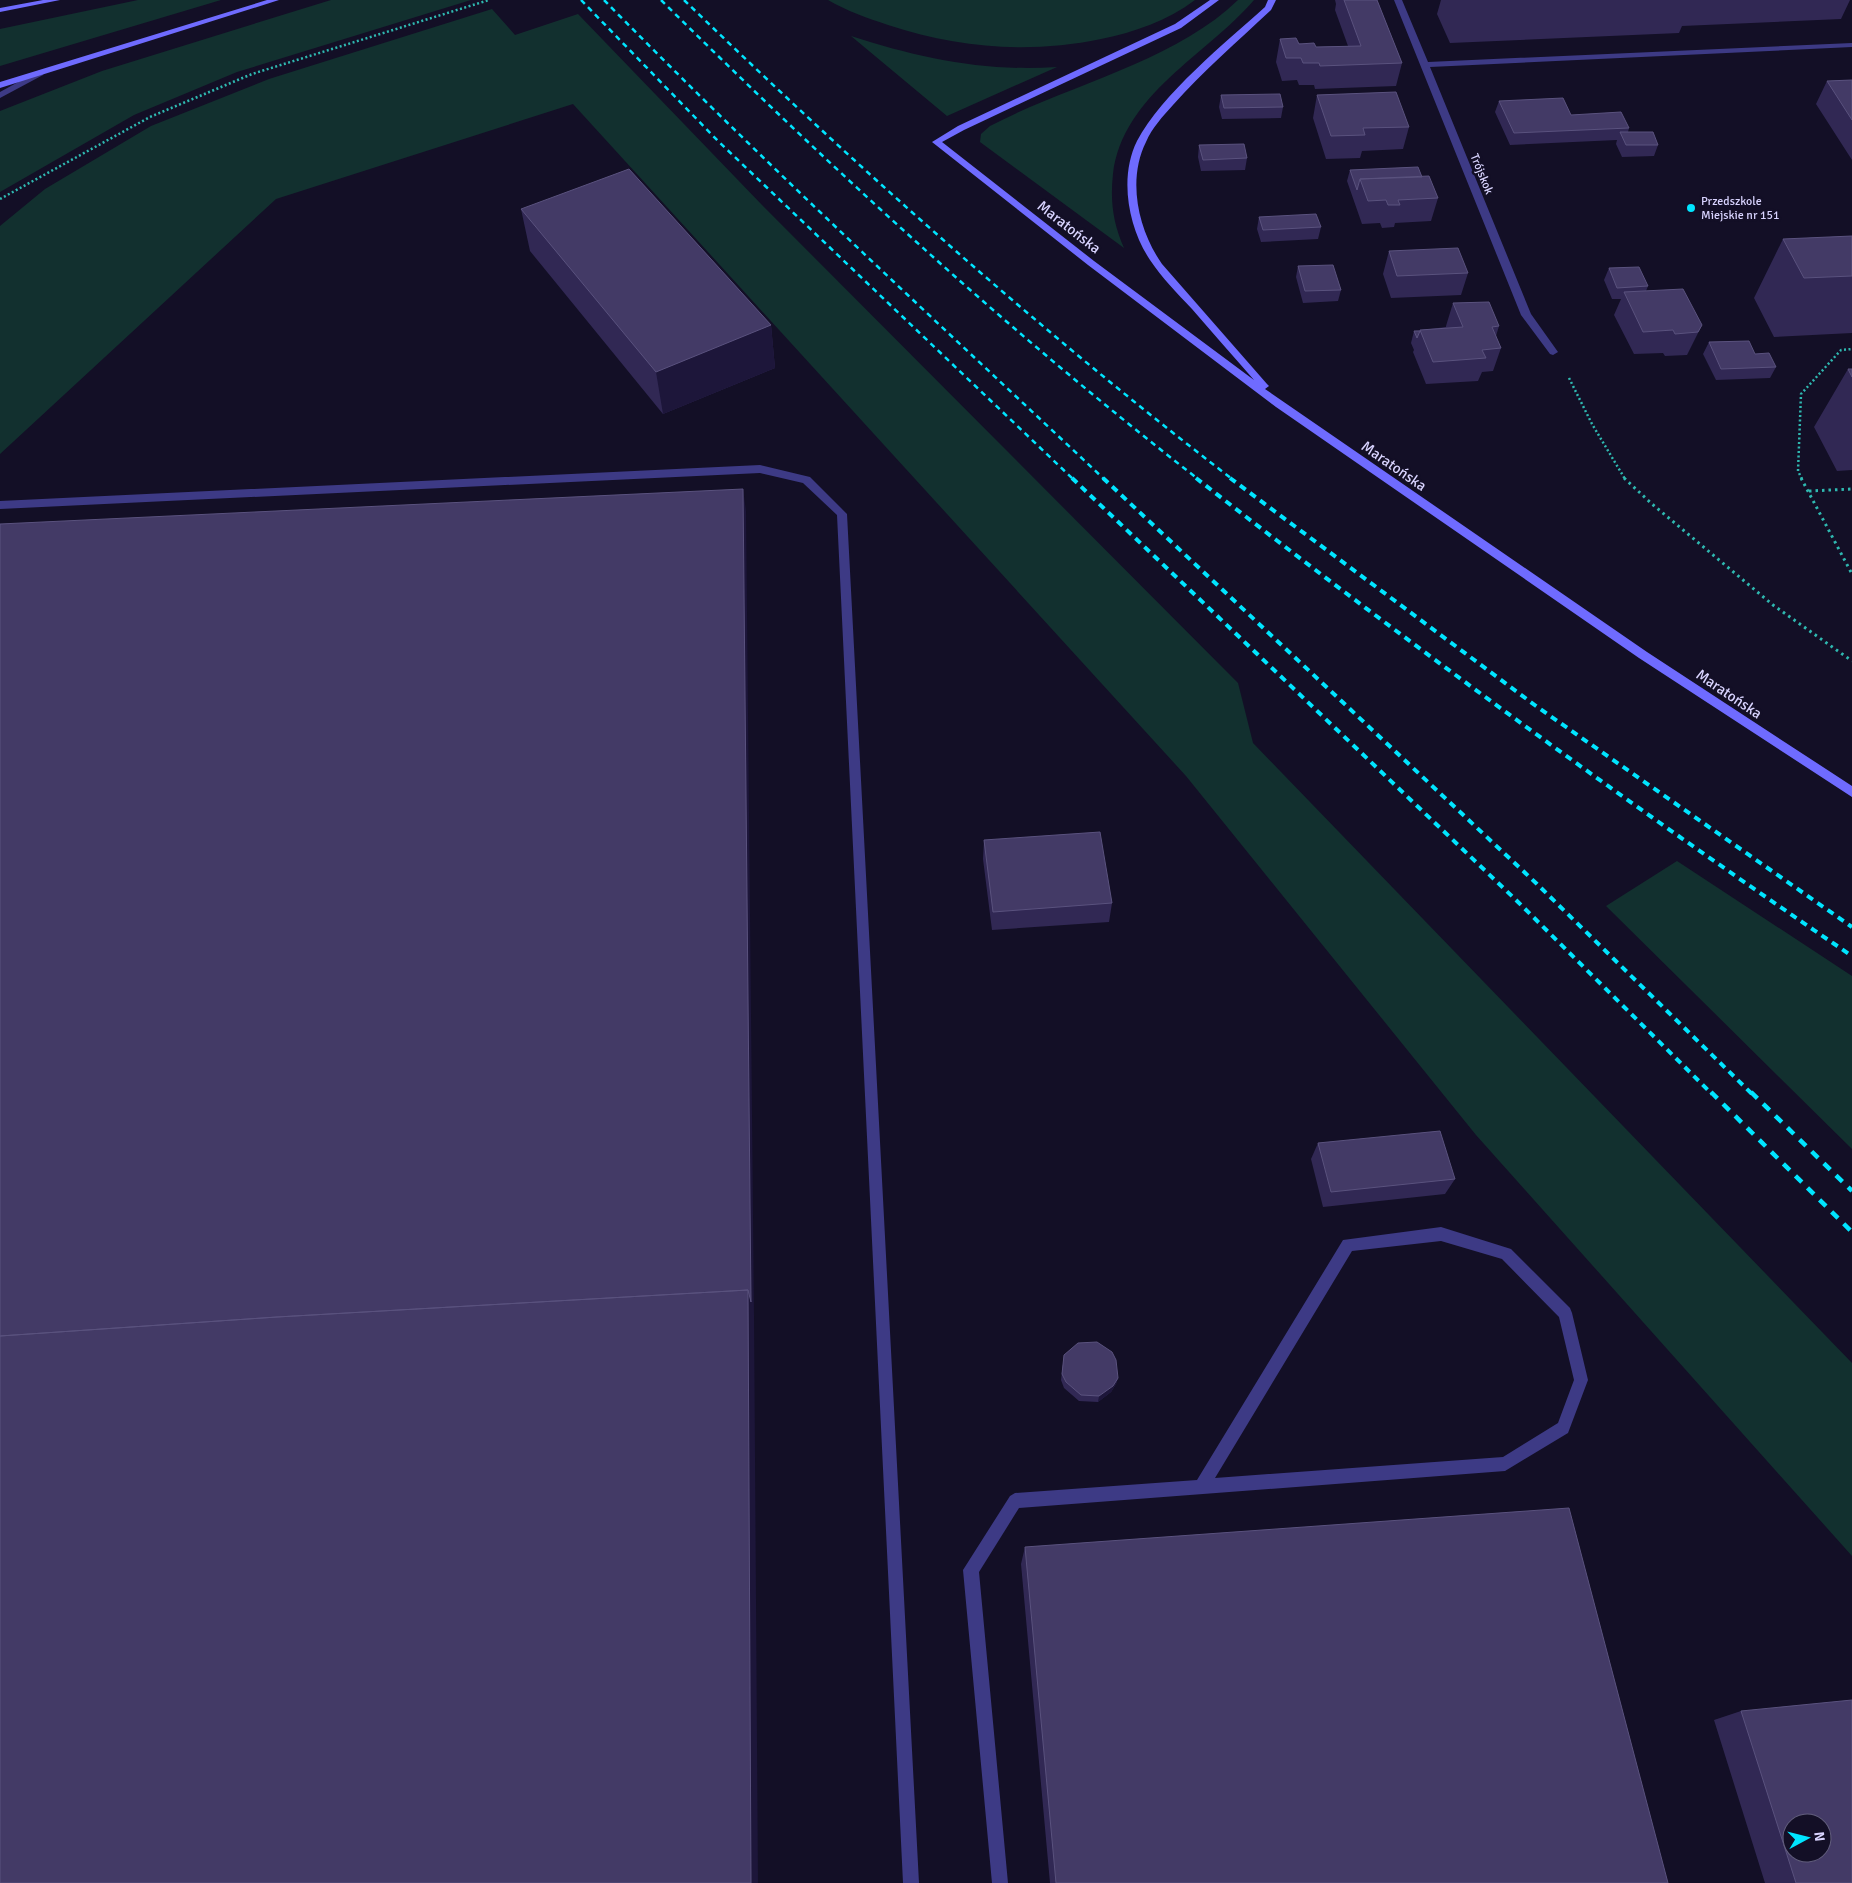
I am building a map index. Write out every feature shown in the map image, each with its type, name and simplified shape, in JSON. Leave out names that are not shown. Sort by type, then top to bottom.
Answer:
[{"type":"main road","points":[[0,10],[56,0]]},
{"type":"main road","points":[[0,85],[274,0]]},
{"type":"main road","name":"Maratońska","points":[[1215,0],[1178,26],[961,128],[936,142],[1091,263],[1280,405],[1651,660],[1852,792]]},
{"type":"main road","points":[[1272,0],[1268,8],[1186,85],[1147,132],[1135,158],[1132,187],[1135,214],[1142,235],[1161,270],[1280,405]]},
{"type":"street","name":"Trójskok","points":[[1398,0],[1526,315],[1553,352]]},
{"type":"street","points":[[1425,65],[1852,45]]},
{"type":"street","points":[[0,95],[40,73]]},
{"type":"street","points":[[0,505],[760,469],[806,480],[842,514],[911,1883]]},
{"type":"street","points":[[1000,1883],[971,1570],[1015,1501],[1201,1487],[1505,1464],[1563,1428],[1581,1380],[1565,1313],[1506,1254],[1442,1234],[1348,1245],[1201,1487]]},
{"type":"path","points":[[0,199],[150,117],[252,74],[489,0]]},
{"type":"path","points":[[1852,350],[1841,350],[1801,394],[1798,471],[1810,490],[1852,574]]},
{"type":"path","points":[[1553,352],[1592,424],[1625,479],[1652,504],[1773,605],[1852,661]]},
{"type":"path","points":[[1810,490],[1852,488]]},
{"type":"green space","points":[[138,0],[221,0],[0,66],[0,29]]},
{"type":"green space","points":[[331,0],[471,0],[237,72],[134,115],[0,192],[0,111],[102,71]]},
{"type":"green space","points":[[828,0],[1195,0],[1162,20],[1126,33],[1074,44],[1020,47],[967,43],[915,33],[865,17]]},
{"type":"green space","points":[[1238,0],[1254,0],[1235,20],[1169,78],[1149,99],[1132,121],[1120,146],[1113,174],[1112,203],[1117,230],[1124,248],[980,142],[981,134],[990,126],[1020,111],[1152,56],[1212,22]]},
{"type":"green space","points":[[492,9],[515,35],[578,14],[762,205],[1238,683],[1253,743],[1852,1363],[1852,1556],[1476,1135],[1186,776],[573,104],[276,199],[0,454],[0,226],[45,189],[151,126],[269,79]]},
{"type":"green space","points":[[851,36],[902,51],[953,62],[1004,67],[1057,67],[947,116]]},
{"type":"green space","points":[[1677,861],[1852,976],[1852,1149],[1606,906]]},
{"type":"building","points":[[1344,0],[1377,0],[1402,63],[1320,66],[1319,63],[1303,63],[1301,58],[1286,58],[1280,39],[1296,38],[1299,44],[1314,43],[1316,47],[1361,46]]},
{"type":"building","points":[[1852,80],[1852,120],[1827,81]]},
{"type":"building","points":[[1396,92],[1409,127],[1363,128],[1365,135],[1331,136],[1317,95]]},
{"type":"building","points":[[1280,94],[1283,107],[1224,108],[1221,95]]},
{"type":"building","points":[[1563,98],[1571,115],[1621,112],[1629,128],[1514,133],[1499,101]]},
{"type":"building","points":[[1620,132],[1653,132],[1658,145],[1626,145]]},
{"type":"building","points":[[1244,144],[1247,158],[1203,160],[1199,145]]},
{"type":"building","points":[[1418,167],[1422,177],[1360,179],[1357,190],[1350,170]]},
{"type":"building","points":[[629,169],[771,325],[656,372],[521,209]]},
{"type":"building","points":[[1429,176],[1438,198],[1398,200],[1400,205],[1388,205],[1386,200],[1368,201],[1360,179]]},
{"type":"building","points":[[1316,214],[1321,227],[1263,230],[1259,217]]},
{"type":"building","points":[[1852,236],[1852,276],[1804,278],[1783,239]]},
{"type":"building","points":[[1458,248],[1468,273],[1397,276],[1389,251]]},
{"type":"building","points":[[1333,265],[1341,290],[1305,291],[1298,266]]},
{"type":"building","points":[[1639,267],[1648,286],[1617,288],[1609,268]]},
{"type":"building","points":[[1683,289],[1702,325],[1698,332],[1675,334],[1673,330],[1643,332],[1624,292]]},
{"type":"building","points":[[1489,302],[1499,326],[1492,327],[1501,348],[1482,350],[1486,358],[1433,362],[1420,330],[1463,327],[1453,303]]},
{"type":"building","points":[[1414,331],[1420,331],[1417,338]]},
{"type":"building","points":[[1749,341],[1755,354],[1769,353],[1776,367],[1721,369],[1709,342]]},
{"type":"building","points":[[1848,369],[1852,369],[1852,377]]},
{"type":"building","points":[[743,489],[751,1302],[748,1290],[277,1317],[0,1336],[0,524]]},
{"type":"building","points":[[1100,832],[1112,903],[993,912],[984,840]]},
{"type":"building","points":[[1440,1131],[1455,1179],[1331,1192],[1318,1143]]},
{"type":"building","points":[[748,1290],[751,1883],[0,1883],[0,1336],[277,1317]]},
{"type":"building","points":[[1097,1342],[1112,1352],[1116,1360],[1118,1378],[1113,1386],[1099,1396],[1081,1395],[1066,1382],[1062,1374],[1064,1355],[1078,1343]]},
{"type":"building","points":[[1569,1508],[1668,1883],[1056,1883],[1025,1547]]},
{"type":"building","points":[[1852,1700],[1852,1883],[1796,1883],[1790,1863],[1832,1863],[1832,1813],[1782,1813],[1782,1839],[1741,1711]]},
{"type":"railway","points":[[581,0],[718,141],[1073,479]]},
{"type":"railway","points":[[604,0],[789,182],[1104,479]]},
{"type":"railway","points":[[661,0],[790,125],[922,247],[1058,365],[1198,479]]},
{"type":"railway","points":[[684,0],[883,187],[951,247],[1160,423],[1232,479]]},
{"type":"railway","points":[[1072,478],[1515,899],[1712,1094]]},
{"type":"railway","points":[[1103,478],[1537,884],[1752,1094]]},
{"type":"railway","points":[[1196,478],[1438,662],[1602,782],[1852,956]]},
{"type":"railway","points":[[1230,478],[1536,706],[1852,927]]},
{"type":"railway","points":[[1711,1092],[1852,1232]]},
{"type":"railway","points":[[1751,1092],[1852,1191]]},
{"type":"place","name":"Przedszkole Miejskie nr 151","points":[[1691,208]]}]
